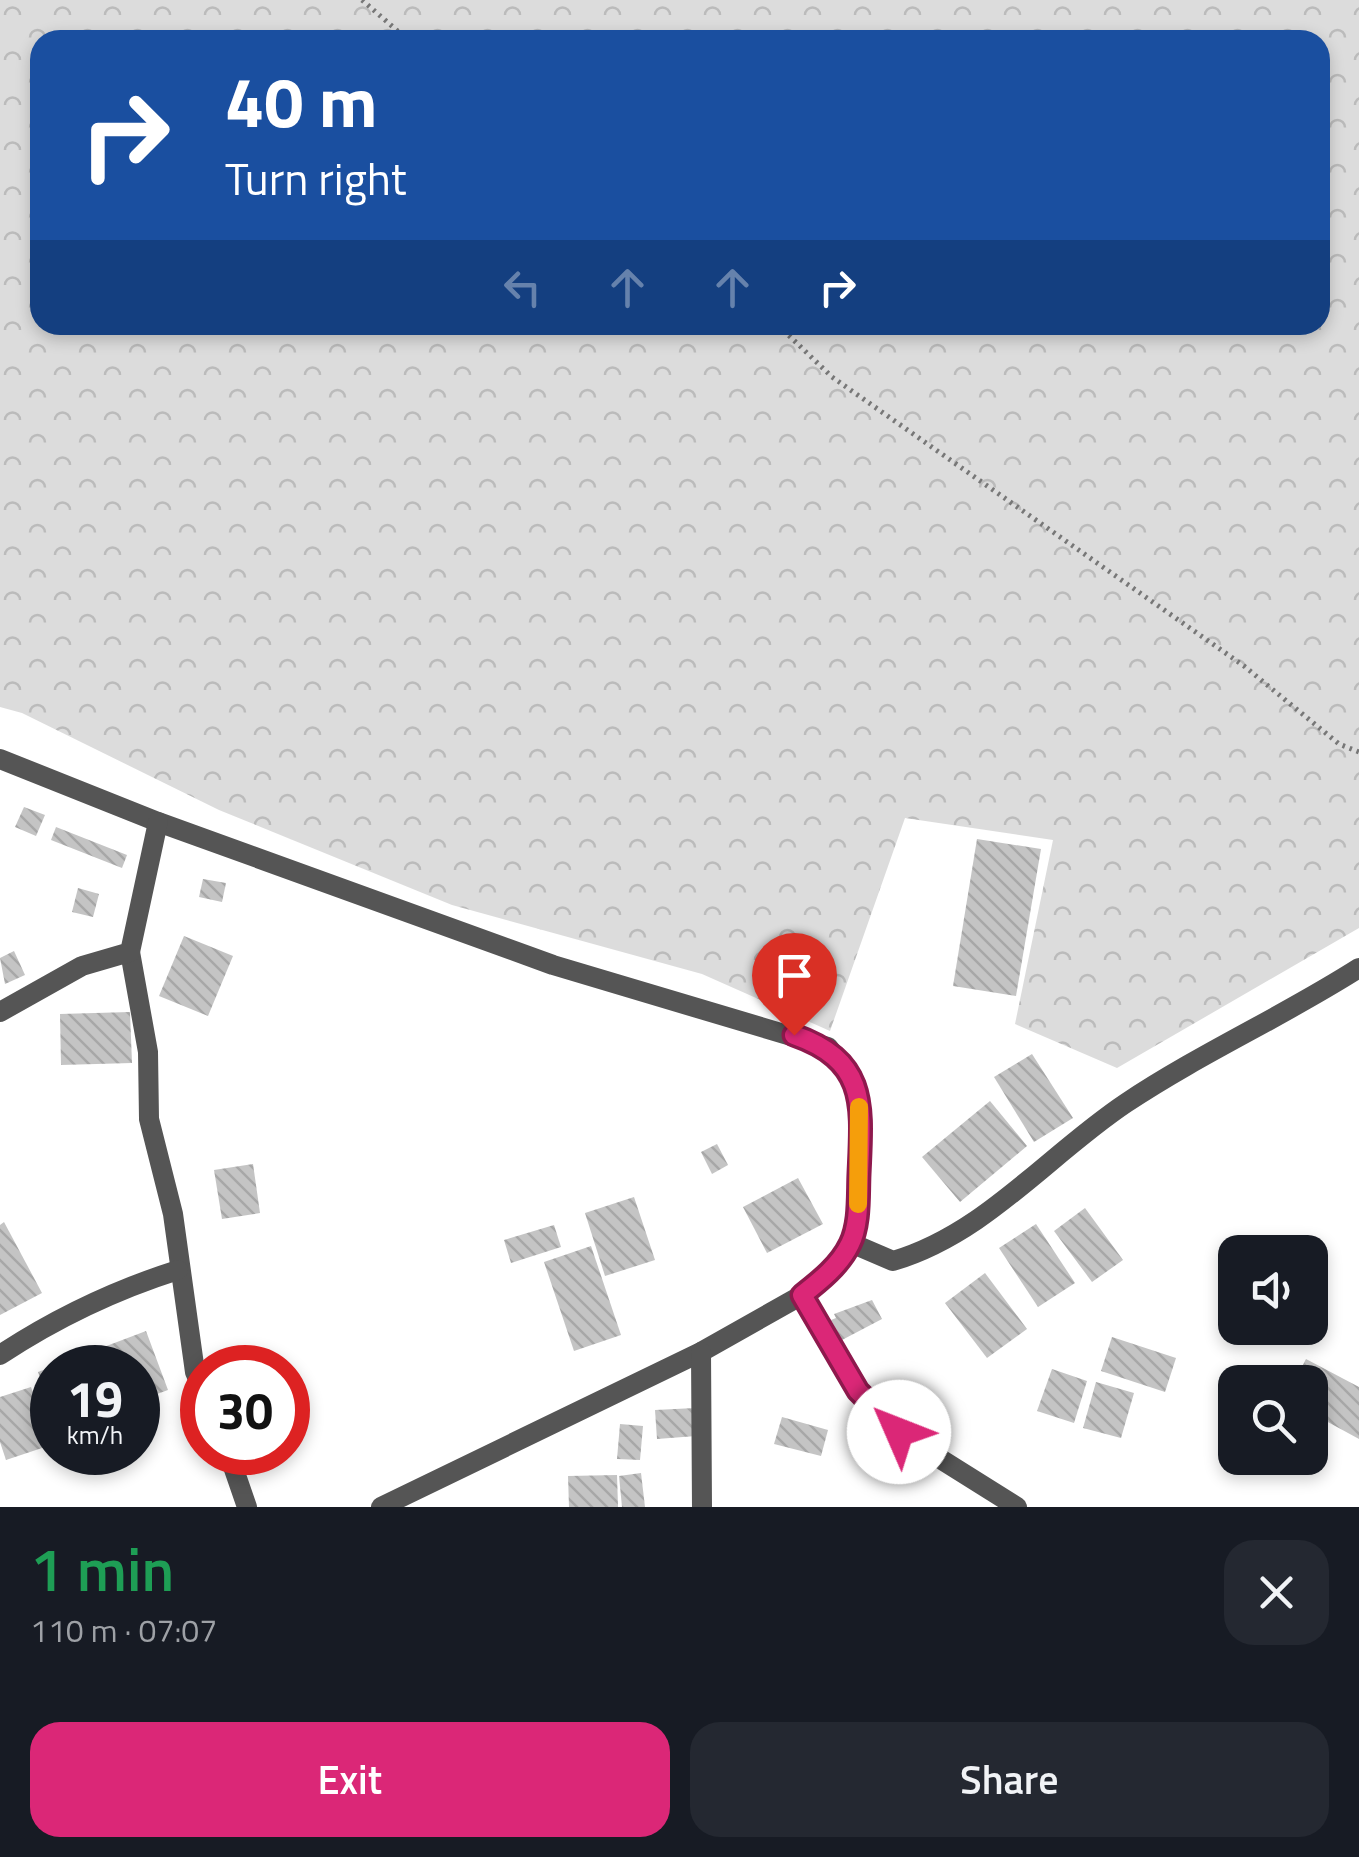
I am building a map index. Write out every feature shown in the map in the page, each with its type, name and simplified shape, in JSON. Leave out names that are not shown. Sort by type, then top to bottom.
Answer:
[{"type":"street","points":[[0,759],[158,822],[553,965],[828,1047],[852,1077],[861,1117],[858,1208],[851,1243],[830,1272],[802,1295],[701,1352],[382,1507]]},
{"type":"street","points":[[158,822],[130,952],[148,1052],[149,1120],[173,1214],[191,1345]]},
{"type":"street","points":[[0,1012],[82,966],[130,952]]},
{"type":"street","points":[[851,1243],[892,1262],[931,1250],[1028,1183],[1126,1103],[1359,968]]},
{"type":"street","points":[[0,1354],[60,1318],[132,1284],[178,1270]]},
{"type":"street","points":[[802,1295],[858,1391],[875,1412],[899,1432],[1017,1507]]},
{"type":"street","points":[[701,1352],[702,1507]]},
{"type":"street","points":[[236,1475],[247,1507]]},
{"type":"path","points":[[362,0],[396,30]]},
{"type":"path","points":[[789,335],[832,376],[1244,666],[1338,744],[1359,752]]},
{"type":"green space","points":[[0,0],[1359,0],[1359,928],[1117,1068],[1015,1024],[1053,840],[905,818],[830,1031],[702,974],[452,905],[219,810],[22,713],[0,707]]},
{"type":"building","points":[[24,807],[45,815],[36,836],[15,827]]},
{"type":"building","points":[[56,827],[127,855],[122,868],[51,840]]},
{"type":"building","points":[[977,839],[1041,849],[1016,996],[953,986]]},
{"type":"building","points":[[203,879],[226,883],[222,902],[199,897]]},
{"type":"building","points":[[78,888],[99,894],[93,917],[72,912]]},
{"type":"building","points":[[184,936],[233,956],[208,1016],[159,996]]},
{"type":"building","points":[[14,951],[25,975],[5,984],[0,958]]},
{"type":"building","points":[[130,1012],[132,1063],[61,1065],[60,1014]]},
{"type":"building","points":[[1032,1054],[1073,1118],[1034,1142],[994,1077]]},
{"type":"building","points":[[990,1101],[1027,1146],[960,1202],[922,1157]]},
{"type":"building","points":[[717,1144],[728,1165],[712,1174],[701,1152]]},
{"type":"building","points":[[253,1164],[260,1213],[222,1219],[214,1170]]},
{"type":"building","points":[[798,1178],[823,1224],[767,1253],[743,1207]]},
{"type":"building","points":[[634,1197],[655,1260],[605,1276],[585,1213]]},
{"type":"building","points":[[1085,1208],[1123,1260],[1092,1282],[1054,1231]]},
{"type":"building","points":[[4,1222],[42,1293],[0,1315],[0,1225]]},
{"type":"building","points":[[1036,1224],[1075,1283],[1038,1307],[999,1248]]},
{"type":"building","points":[[554,1225],[561,1247],[511,1263],[504,1240]]},
{"type":"building","points":[[591,1246],[621,1335],[574,1351],[544,1262]]},
{"type":"building","points":[[985,1273],[1027,1329],[987,1358],[945,1303]]},
{"type":"building","points":[[872,1300],[882,1319],[842,1340],[831,1320],[836,1318],[834,1314]]},
{"type":"building","points":[[146,1331],[151,1345],[109,1345]]},
{"type":"building","points":[[1112,1337],[1176,1358],[1165,1392],[1101,1371]]},
{"type":"building","points":[[160,1369],[168,1390],[160,1393]]},
{"type":"building","points":[[1052,1369],[1087,1381],[1074,1423],[1037,1411]]},
{"type":"building","points":[[1328,1371],[1359,1387],[1359,1439],[1328,1422]]},
{"type":"building","points":[[1096,1382],[1134,1393],[1121,1438],[1083,1428]]},
{"type":"building","points":[[30,1387],[30,1452],[6,1460],[0,1442],[0,1397]]},
{"type":"building","points":[[695,1408],[696,1436],[657,1439],[655,1410]]},
{"type":"building","points":[[782,1417],[828,1430],[821,1456],[774,1444]]},
{"type":"building","points":[[620,1424],[643,1426],[640,1460],[617,1459]]},
{"type":"building","points":[[641,1473],[645,1507],[622,1507],[619,1476]]},
{"type":"building","points":[[617,1475],[618,1507],[569,1507],[568,1476]]},
{"type":"slow traffic","points":[[858,1204],[859,1107]]},
{"type":"route","points":[[794,1035],[828,1047],[852,1077],[861,1117],[858,1208],[851,1243],[830,1272],[802,1295],[858,1391],[899,1432]]}]
